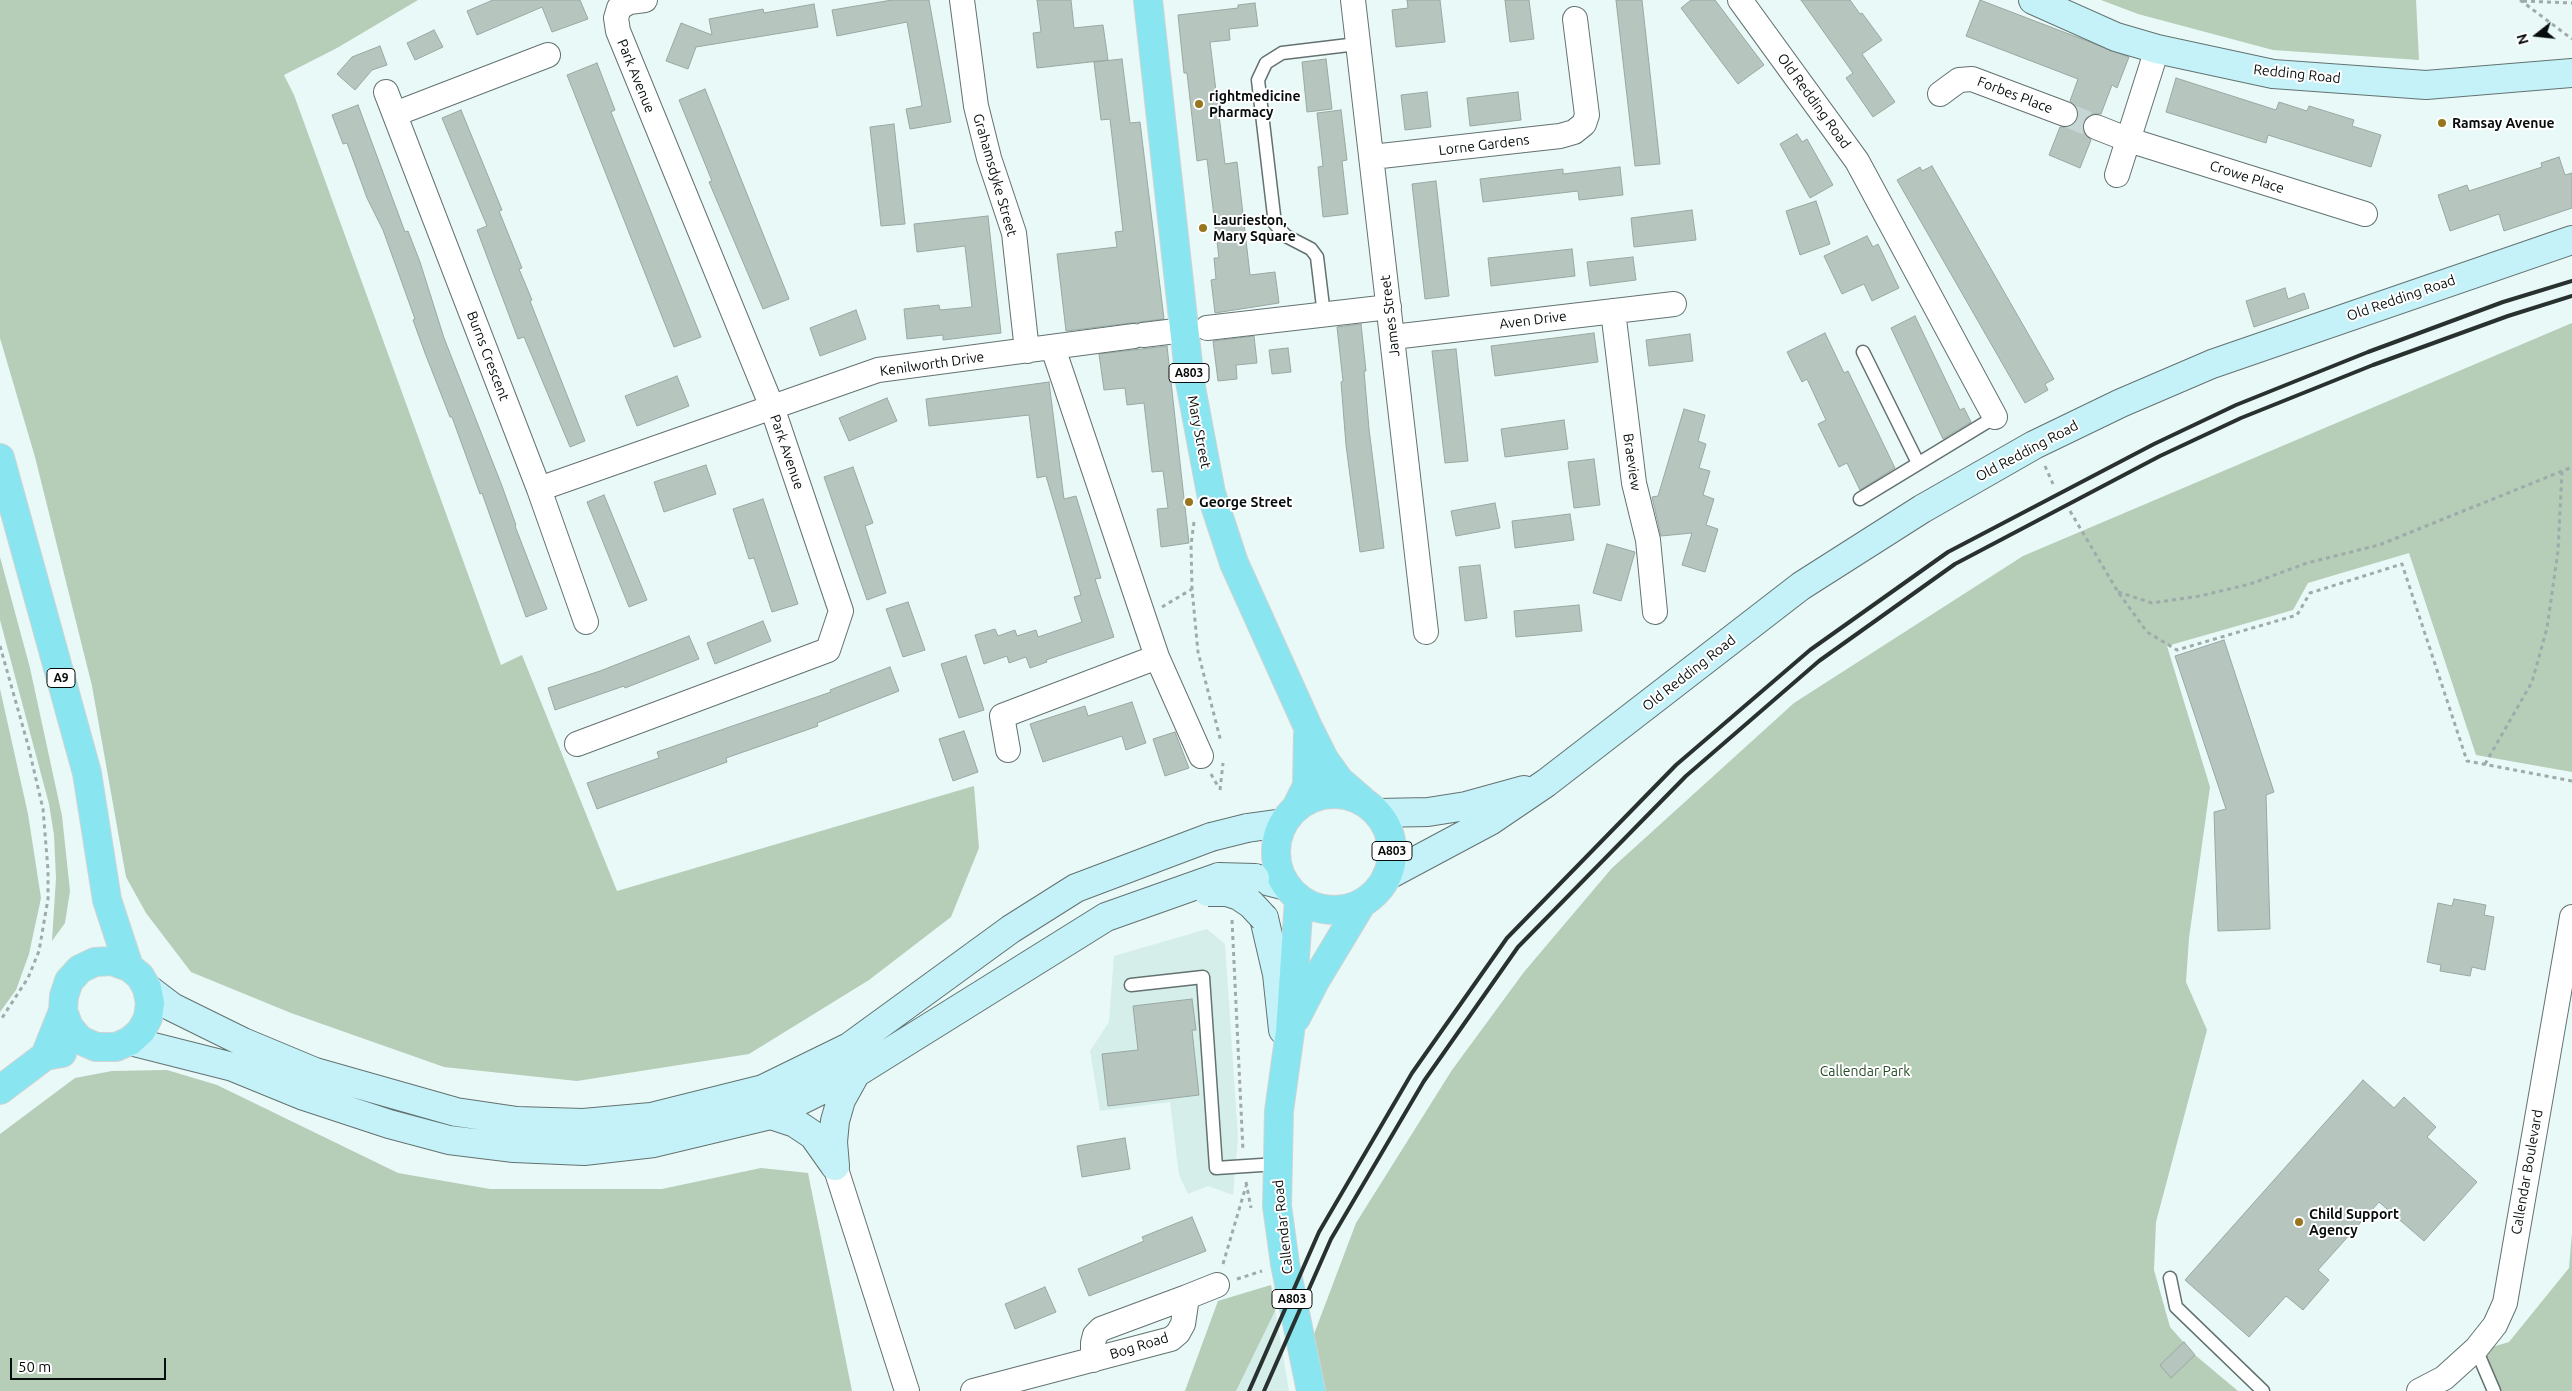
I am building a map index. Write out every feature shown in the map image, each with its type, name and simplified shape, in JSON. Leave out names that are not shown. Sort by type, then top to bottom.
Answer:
[{"type":"main road","name":"Mary Street","points":[[1148,0],[1195,329],[1190,382],[1202,451],[1222,532],[1258,618],[1324,759],[1340,780],[1370,807]]},
{"type":"main road","name":"Redding Road","points":[[2033,0],[2116,38],[2157,49],[2273,74],[2426,85],[2572,73]]},
{"type":"main road","name":"Old Redding Road","points":[[1387,876],[1490,822],[1546,784],[1801,586],[1922,509],[2034,445],[2120,403],[2212,364],[2572,240]]},
{"type":"main road","name":"A9","points":[[0,458],[87,773],[107,900],[129,967]]},
{"type":"main road","name":"Mary Street","points":[[1290,814],[1307,786],[1308,727]]},
{"type":"main road","name":"Old Redding Road","points":[[1370,807],[1428,812],[1466,806],[1546,784]]},
{"type":"main road","points":[[147,988],[172,1007],[243,1042],[315,1072],[456,1112],[517,1120],[583,1123],[650,1117],[762,1089],[849,1047],[1011,929],[1076,888],[1140,862],[1211,837],[1290,814],[1315,796],[1331,793],[1345,794],[1370,807]]},
{"type":"main road","name":"A803","points":[[1290,814],[1276,841],[1275,855],[1278,870],[1293,893],[1310,906],[1329,910],[1348,908],[1362,903],[1377,891],[1387,876],[1392,861],[1392,845],[1388,830],[1370,807]]},
{"type":"main road","points":[[130,1041],[233,1067],[304,1096],[389,1124],[449,1140],[514,1148],[584,1151],[654,1143],[771,1116],[856,1073],[1079,933],[1132,906],[1213,884],[1255,878],[1293,893]]},
{"type":"main road","points":[[1213,884],[1239,896],[1251,904],[1264,918],[1277,974],[1285,1066]]},
{"type":"main road","name":"Callendar Road","points":[[1293,893],[1290,1032],[1279,1111],[1277,1206],[1285,1264],[1311,1391]]},
{"type":"main road","name":"A9","points":[[94,962],[107,900]]},
{"type":"main road","name":"Callendar Road","points":[[1290,1032],[1315,981],[1362,903]]},
{"type":"main road","points":[[0,1090],[45,1056],[96,1047],[116,1047],[130,1041],[141,1031],[148,1018],[150,1003],[147,988],[140,976],[129,967],[112,961],[94,962],[80,969],[70,981],[64,996],[63,1012],[45,1056]]},
{"type":"main road","points":[[63,1012],[69,1027],[80,1040],[96,1047]]},
{"type":"main road","points":[[836,1166],[833,1142],[835,1121],[841,1100],[856,1073]]},
{"type":"main road","points":[[771,1116],[795,1124],[813,1136],[836,1166]]},
{"type":"street","name":"Park Avenue","points":[[577,744],[828,650],[841,611],[772,407],[618,31],[616,18],[619,8],[629,2],[645,0]]},
{"type":"street","name":"Grahamsdyke Street","points":[[962,0],[976,106],[989,158],[1014,233],[1027,351]]},
{"type":"street","name":"James Street","points":[[1353,0],[1426,632]]},
{"type":"street","name":"Old Redding Road","points":[[1740,0],[1858,161],[1995,417]]},
{"type":"street","name":"Lorne Gardens","points":[[1372,157],[1560,136],[1574,132],[1584,124],[1587,115],[1575,19]]},
{"type":"street","points":[[2118,175],[2157,49]]},
{"type":"street","points":[[395,114],[548,55]]},
{"type":"street","name":"Forbes Place","points":[[1940,94],[1959,80],[1972,79],[2065,114]]},
{"type":"street","name":"Burns Crescent","points":[[386,92],[539,489],[586,622]]},
{"type":"street","points":[[2096,127],[2129,140]]},
{"type":"street","name":"Crowe Place","points":[[2129,140],[2365,214]]},
{"type":"street","name":"Aven Drive","points":[[1393,337],[1674,304]]},
{"type":"street","points":[[1195,329],[1389,307]]},
{"type":"street","name":"Braeview","points":[[1613,311],[1634,483],[1648,540],[1655,612]]},
{"type":"street","name":"Kenilworth Drive","points":[[539,489],[878,370],[1195,329]]},
{"type":"street","points":[[1053,348],[1157,657],[1216,752]]},
{"type":"street","points":[[1008,750],[1002,716],[1157,657]]},
{"type":"street","name":"Callendar Boulevard","points":[[2419,1391],[2444,1378],[2476,1349],[2495,1325],[2504,1303],[2572,917]]},
{"type":"street","points":[[836,1166],[907,1391]]},
{"type":"street","name":"Bog Road","points":[[1093,1360],[1095,1335],[1101,1329],[1217,1285]]},
{"type":"street","name":"Bog Road","points":[[973,1391],[1171,1339],[1178,1333],[1183,1324],[1187,1297]]},
{"type":"lane","points":[[1324,315],[1317,257],[1311,249],[1286,236],[1275,224],[1258,80],[1266,63],[1282,53],[1358,44]]},
{"type":"lane","points":[[1863,352],[1918,464]]},
{"type":"lane","points":[[1860,499],[1995,417]]},
{"type":"lane","points":[[1131,986],[1203,977],[1216,1168],[1277,1164]]},
{"type":"lane","points":[[2170,1278],[2176,1307],[2263,1391]]},
{"type":"lane","points":[[2476,1349],[2494,1391]]},
{"type":"path","points":[[2520,0],[2572,3]]},
{"type":"path","points":[[2520,0],[2572,38]]},
{"type":"path","points":[[2118,592],[2152,602],[2200,596],[2250,584],[2307,563],[2379,545],[2572,467]]},
{"type":"path","points":[[2485,764],[2532,682],[2547,628],[2558,551],[2562,471]]},
{"type":"path","points":[[2070,511],[2118,592],[2147,632],[2177,650],[2297,615],[2310,593],[2402,564],[2467,760],[2572,781]]},
{"type":"path","points":[[1194,516],[1191,545],[1192,590],[1198,652],[1216,752],[1220,790]]},
{"type":"path","points":[[1144,617],[1192,590]]},
{"type":"path","points":[[0,646],[28,745],[43,809],[48,870],[48,899],[39,951],[28,978],[0,1021]]},
{"type":"path","points":[[1232,915],[1243,1166]]},
{"type":"path","points":[[1217,1285],[1246,1185]]},
{"type":"path","points":[[1217,1285],[1285,1264]]},
{"type":"shaded area","points":[[1207,929],[1225,944],[1238,1138],[1233,1195],[1208,1186],[1188,1194],[1179,1175],[1170,1102],[1100,1111],[1090,1051],[1109,1022],[1114,956]]},
{"type":"shaded area","points":[[1271,1285],[1289,1391],[1185,1391],[1218,1301]]},
{"type":"green space","points":[[0,0],[418,0],[337,48],[284,75],[294,95],[501,665],[522,655],[617,891],[974,786],[979,848],[951,917],[869,980],[749,1054],[577,1081],[444,1067],[291,1013],[191,972],[146,913],[126,877],[92,686],[35,457],[0,338]]},
{"type":"green space","points":[[2101,0],[2416,0],[2419,60],[2273,50],[2138,14]]},
{"type":"green space","name":"Callendar Park","points":[[2572,323],[2572,772],[2476,755],[2409,553],[2308,583],[2293,610],[2167,646],[2210,787],[2189,938],[2186,982],[2207,1030],[2156,1222],[2154,1270],[2170,1327],[2195,1355],[2238,1391],[1323,1391],[1311,1342],[1356,1223],[1452,1070],[1524,972],[1612,868],[1794,703],[2023,556]]},
{"type":"green space","points":[[0,557],[30,668],[62,816],[70,891],[65,923],[52,941],[56,878],[54,835],[49,804],[0,620]]},
{"type":"green space","points":[[0,689],[28,814],[41,898],[29,954],[16,990],[0,1012]]},
{"type":"green space","points":[[167,1070],[217,1085],[398,1173],[490,1189],[662,1189],[761,1168],[808,1173],[852,1391],[0,1391],[0,1134],[75,1078],[112,1071]]},
{"type":"green space","points":[[2572,1233],[2572,1391],[2498,1391],[2494,1373],[2482,1350],[2509,1342],[2569,1268]]},
{"type":"green space","points":[[1271,1285],[1275,1311],[1236,1391],[1185,1391],[1218,1301]]},
{"type":"building","points":[[493,0],[580,0],[588,19],[552,32],[542,7],[477,35],[467,11]]},
{"type":"building","points":[[892,0],[929,0],[951,122],[910,129],[906,109],[922,106],[907,22],[837,36],[832,10]]},
{"type":"building","points":[[1037,0],[1071,0],[1074,28],[1103,25],[1108,60],[1037,68],[1033,33],[1041,32]]},
{"type":"building","points":[[1407,0],[1440,0],[1445,42],[1396,47],[1392,10],[1408,8]]},
{"type":"building","points":[[1505,0],[1529,0],[1534,39],[1510,42]]},
{"type":"building","points":[[1616,0],[1642,0],[1660,164],[1635,166]]},
{"type":"building","points":[[1691,0],[1715,0],[1764,65],[1738,84],[1681,8]]},
{"type":"building","points":[[1801,0],[1850,0],[1860,14],[1862,13],[1882,40],[1862,54],[1895,102],[1873,117],[1846,78],[1853,73]]},
{"type":"building","points":[[1980,0],[2129,57],[2117,88],[2112,85],[2101,114],[2094,114],[2083,122],[2083,130],[2091,140],[2080,168],[2049,155],[2060,127],[2068,127],[2078,119],[2078,111],[2070,101],[2078,79],[1966,36]]},
{"type":"building","points":[[1255,3],[1258,26],[1229,29],[1230,40],[1210,42],[1225,164],[1237,162],[1250,275],[1275,272],[1279,303],[1215,313],[1211,280],[1216,279],[1214,258],[1219,258],[1207,159],[1197,161],[1187,73],[1184,73],[1178,15],[1238,8],[1238,5]]},
{"type":"building","points":[[814,4],[818,27],[696,47],[688,69],[666,61],[681,23],[712,35],[709,19],[763,9],[764,13]]},
{"type":"building","points":[[434,30],[443,47],[415,60],[407,43]]},
{"type":"building","points":[[380,46],[387,65],[372,70],[355,90],[337,74],[352,57]]},
{"type":"building","points":[[1122,59],[1130,123],[1140,122],[1164,319],[1066,331],[1057,254],[1117,247],[1115,232],[1123,231],[1110,119],[1101,120],[1094,62]]},
{"type":"building","points":[[1326,59],[1332,109],[1307,112],[1302,62]]},
{"type":"building","points":[[597,63],[615,110],[611,112],[701,337],[674,347],[567,75]]},
{"type":"building","points":[[2176,78],[2276,110],[2279,102],[2307,111],[2309,106],[2354,120],[2352,126],[2381,135],[2371,167],[2268,135],[2266,143],[2166,112]]},
{"type":"building","points":[[705,89],[789,299],[763,309],[709,182],[712,181],[679,100]]},
{"type":"building","points":[[1427,92],[1431,127],[1405,130],[1401,95]]},
{"type":"building","points":[[1518,92],[1521,120],[1470,126],[1467,98]]},
{"type":"building","points":[[358,105],[405,232],[408,231],[420,262],[444,338],[502,486],[515,526],[547,609],[526,617],[482,493],[480,494],[452,417],[450,417],[425,353],[413,320],[415,319],[383,230],[367,198],[347,143],[343,144],[332,115]]},
{"type":"building","points":[[461,110],[502,210],[499,211],[522,268],[519,269],[532,300],[530,301],[585,441],[570,447],[524,337],[518,339],[477,230],[487,226],[442,118]]},
{"type":"building","points":[[1341,110],[1347,160],[1342,161],[1348,214],[1323,217],[1318,167],[1323,166],[1317,113]]},
{"type":"building","points":[[894,124],[905,224],[881,226],[870,127]]},
{"type":"building","points":[[1797,134],[1802,142],[1807,139],[1833,185],[1810,198],[1780,144]]},
{"type":"building","points":[[2559,157],[2565,175],[2572,173],[2572,208],[2504,231],[2499,214],[2450,231],[2438,195],[2467,185],[2469,191],[2542,167],[2541,163]]},
{"type":"building","points":[[1932,166],[2054,379],[2045,384],[2048,390],[2025,403],[1897,180],[1920,167],[1922,171]]},
{"type":"building","points":[[1620,167],[1623,195],[1579,200],[1578,191],[1483,202],[1480,179],[1563,169],[1563,174]]},
{"type":"building","points":[[1436,181],[1449,296],[1425,299],[1412,184]]},
{"type":"building","points":[[1816,201],[1830,244],[1800,255],[1786,211]]},
{"type":"building","points":[[1692,210],[1696,240],[1634,247],[1631,218]]},
{"type":"building","points":[[988,216],[1001,333],[943,340],[943,335],[907,339],[904,309],[939,305],[940,310],[972,307],[965,246],[917,252],[914,224]]},
{"type":"building","points":[[1867,236],[1873,247],[1878,244],[1899,288],[1872,301],[1864,284],[1842,294],[1824,256]]},
{"type":"building","points":[[1572,249],[1575,276],[1491,286],[1488,258]]},
{"type":"building","points":[[1633,257],[1636,280],[1590,286],[1587,262]]},
{"type":"building","points":[[2285,288],[2288,299],[2304,293],[2309,308],[2254,327],[2246,301]]},
{"type":"building","points":[[856,310],[866,339],[820,356],[810,328]]},
{"type":"building","points":[[1915,316],[1960,410],[1964,408],[1971,422],[1943,439],[1891,328]]},
{"type":"building","points":[[1361,324],[1369,429],[1384,548],[1360,552],[1346,445],[1341,382],[1343,381],[1337,327]]},
{"type":"building","points":[[1594,333],[1598,362],[1495,376],[1491,346]]},
{"type":"building","points":[[1825,333],[1844,373],[1848,371],[1895,468],[1860,490],[1847,463],[1839,467],[1818,424],[1826,420],[1807,379],[1802,382],[1787,352]]},
{"type":"building","points":[[1690,334],[1693,361],[1649,366],[1646,340]]},
{"type":"building","points":[[1254,336],[1257,363],[1236,365],[1237,379],[1218,381],[1213,341]]},
{"type":"building","points":[[1167,346],[1189,543],[1161,547],[1157,509],[1168,508],[1163,471],[1152,472],[1144,403],[1127,405],[1125,388],[1104,390],[1099,354]]},
{"type":"building","points":[[1288,348],[1291,372],[1272,374],[1269,350]]},
{"type":"building","points":[[1456,349],[1468,461],[1445,463],[1432,351]]},
{"type":"building","points":[[677,376],[689,406],[637,426],[625,396]]},
{"type":"building","points":[[1049,382],[1064,499],[1076,496],[1101,578],[1095,579],[1114,637],[1046,660],[1047,662],[1030,668],[1026,657],[1009,663],[1007,656],[984,664],[975,635],[995,629],[998,636],[1015,630],[1017,636],[1036,630],[1038,637],[1082,622],[1074,597],[1081,595],[1046,476],[1037,478],[1029,415],[929,426],[926,399]]},
{"type":"building","points":[[887,398],[897,421],[849,441],[839,418]]},
{"type":"building","points":[[1684,409],[1705,415],[1698,441],[1706,444],[1699,468],[1710,471],[1703,495],[1714,499],[1706,525],[1718,529],[1705,572],[1682,565],[1692,533],[1661,536],[1652,497],[1658,496]]},
{"type":"building","points":[[1564,420],[1568,449],[1505,457],[1501,429]]},
{"type":"building","points":[[1594,459],[1600,505],[1574,508],[1568,462]]},
{"type":"building","points":[[706,465],[716,494],[664,512],[654,482]]},
{"type":"building","points":[[853,467],[873,523],[865,526],[886,593],[867,600],[824,477]]},
{"type":"building","points":[[604,495],[647,600],[629,607],[587,502]]},
{"type":"building","points":[[763,499],[798,604],[772,612],[754,558],[749,559],[733,509]]},
{"type":"building","points":[[1495,503],[1500,528],[1456,536],[1451,511]]},
{"type":"building","points":[[1570,514],[1574,540],[1515,548],[1512,521]]},
{"type":"building","points":[[1607,544],[1635,552],[1621,601],[1593,593]]},
{"type":"building","points":[[1480,565],[1487,618],[1465,621],[1459,567]]},
{"type":"building","points":[[908,602],[925,650],[903,657],[886,609]]},
{"type":"building","points":[[1579,605],[1582,631],[1516,637],[1514,611]]},
{"type":"building","points":[[763,621],[771,641],[715,664],[707,643]]},
{"type":"building","points":[[689,636],[699,659],[625,688],[624,686],[555,710],[548,688],[600,671]]},
{"type":"building","points":[[2224,640],[2274,792],[2266,795],[2270,929],[2218,931],[2214,812],[2226,809],[2175,656]]},
{"type":"building","points":[[966,656],[984,710],[959,718],[941,664]]},
{"type":"building","points":[[890,667],[899,691],[817,723],[818,726],[726,758],[727,762],[597,809],[587,783],[659,758],[657,752],[831,692],[830,690]]},
{"type":"building","points":[[1132,702],[1146,743],[1126,750],[1122,736],[1043,762],[1030,724],[1085,706],[1088,716]]},
{"type":"building","points":[[964,731],[978,772],[953,781],[939,739]]},
{"type":"building","points":[[1175,732],[1189,768],[1165,776],[1153,739]]},
{"type":"building","points":[[2454,899],[2486,905],[2484,915],[2494,917],[2485,970],[2472,967],[2470,976],[2440,971],[2441,965],[2427,962],[2438,903],[2452,906]]},
{"type":"building","points":[[1192,999],[1196,1030],[1192,1030],[1199,1095],[1108,1106],[1102,1054],[1138,1050],[1133,1006]]},
{"type":"building","name":"Child Support Agency","points":[[2363,1080],[2394,1108],[2404,1097],[2436,1127],[2427,1137],[2477,1182],[2424,1241],[2379,1202],[2318,1270],[2329,1280],[2303,1310],[2286,1296],[2249,1337],[2185,1280]]},
{"type":"building","points":[[1125,1138],[1130,1169],[1082,1177],[1077,1146]]},
{"type":"building","points":[[1192,1217],[1206,1251],[1089,1296],[1078,1269],[1144,1241],[1142,1237]]},
{"type":"building","points":[[1045,1287],[1056,1312],[1015,1329],[1005,1304]]},
{"type":"building","points":[[2184,1342],[2195,1355],[2171,1378],[2160,1365]]},
{"type":"tunnel","points":[[2065,114],[2096,127]]},
{"type":"railway","points":[[1249,1391],[1319,1232],[1412,1073],[1507,938],[1676,765],[1810,650],[1948,552],[2154,444],[2236,405],[2368,352],[2503,302],[2572,281]]},
{"type":"railway","points":[[1264,1391],[1331,1239],[1424,1081],[1518,947],[1686,776],[1819,661],[1955,564],[2160,456],[2241,418],[2373,365],[2508,316],[2572,296]]},
{"type":"place","name":"rightmedicine Pharmacy","points":[[1199,104]]},
{"type":"place","name":"Ramsay Avenue","points":[[2442,123]]},
{"type":"place","name":"Laurieston, Mary Square","points":[[1203,228]]},
{"type":"place","name":"George Street","points":[[1189,502]]},
{"type":"place","name":"Child Support Agency","points":[[2299,1222]]}]
